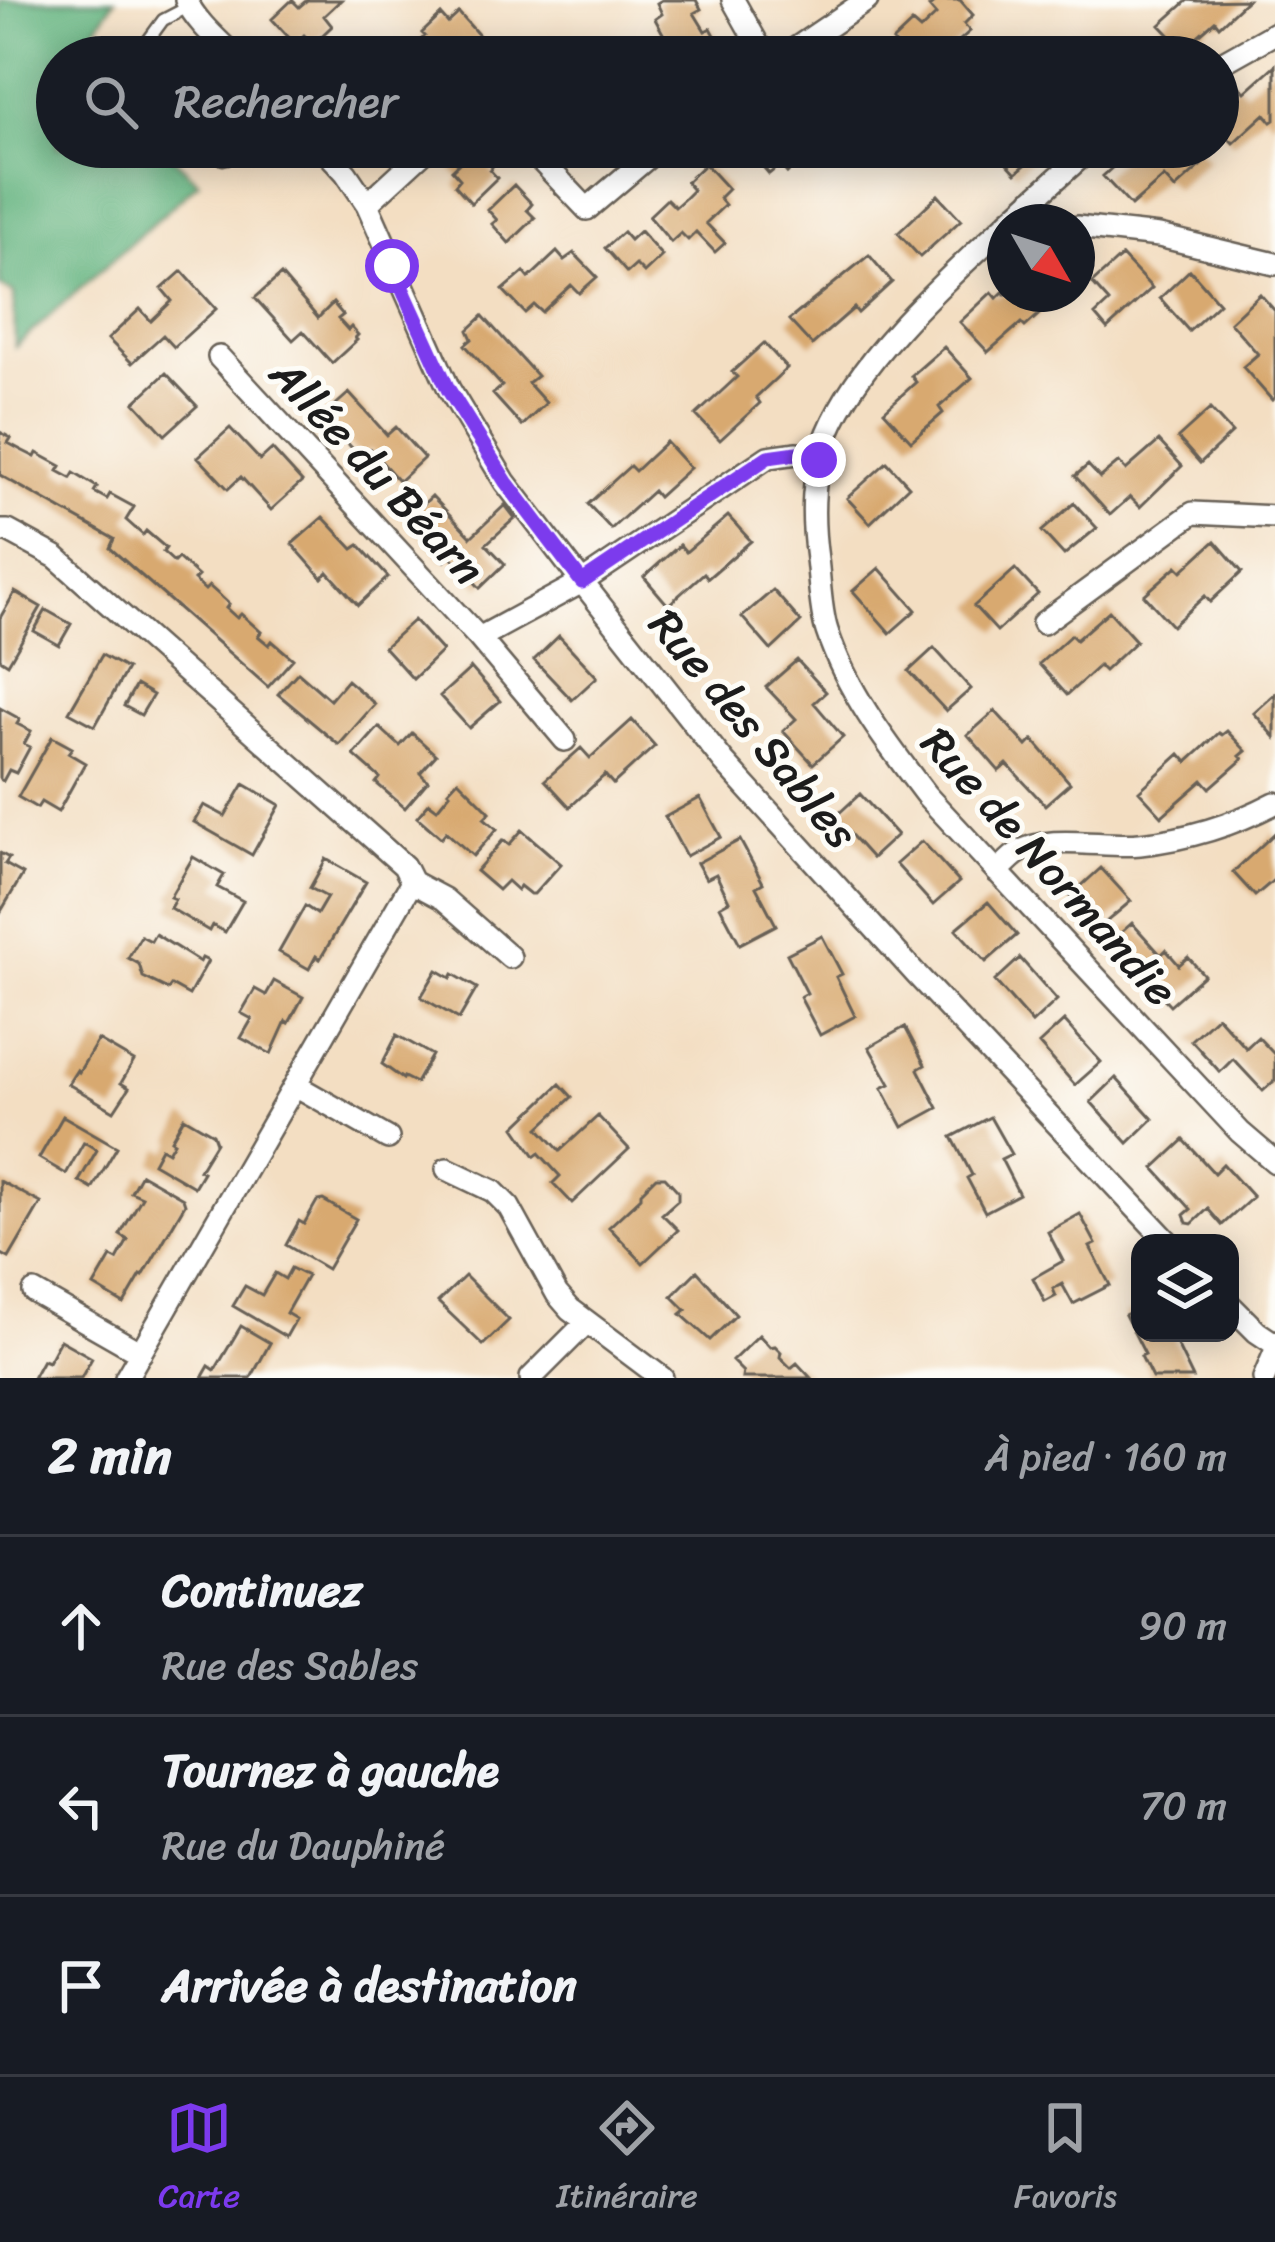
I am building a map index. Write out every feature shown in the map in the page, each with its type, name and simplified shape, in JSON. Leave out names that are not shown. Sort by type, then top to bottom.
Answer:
[{"type":"street","points":[[733,0],[753,36]]},
{"type":"street","points":[[814,36],[867,0]]},
{"type":"street","points":[[187,3],[216,36]]},
{"type":"street","points":[[1239,53],[1275,33]]},
{"type":"street","name":"Rue des Sables","points":[[341,168],[368,204],[448,389],[506,482],[582,582],[724,762],[1160,1234]]},
{"type":"street","points":[[368,204],[407,168]]},
{"type":"street","points":[[548,168],[586,209],[636,168]]},
{"type":"street","name":"Rue de Normandie","points":[[1028,204],[1068,168]]},
{"type":"street","points":[[1032,200],[1036,204]]},
{"type":"street","points":[[1095,229],[1159,236],[1275,264]]},
{"type":"street","name":"Rue de Normandie","points":[[987,243],[881,350],[828,432],[819,460],[813,515],[826,628],[848,680],[914,779],[1240,1132],[1275,1162]]},
{"type":"street","name":"Allée du Béarn","points":[[219,357],[479,638],[565,740]]},
{"type":"street","points":[[479,638],[582,582],[768,457],[797,453],[819,460]]},
{"type":"street","points":[[1042,623],[1193,513],[1275,517]]},
{"type":"street","points":[[0,531],[56,557],[404,866],[412,881],[444,899],[510,957]]},
{"type":"street","points":[[997,872],[1021,850],[1058,843],[1136,845],[1181,837],[1238,823],[1275,803]]},
{"type":"street","points":[[126,1378],[412,881]]},
{"type":"street","points":[[295,1085],[388,1138]]},
{"type":"street","points":[[447,1169],[493,1191],[509,1207],[557,1294],[586,1323],[662,1378]]},
{"type":"street","points":[[34,1292],[141,1353]]},
{"type":"street","points":[[1239,1314],[1275,1348],[1264,1378]]},
{"type":"street","points":[[531,1378],[586,1323]]},
{"type":"lane","points":[[151,36],[163,20],[187,3]]},
{"type":"green space","points":[[0,0],[115,0],[90,36],[36,36],[36,168],[184,168],[199,182],[15,347],[14,293],[0,286]]},
{"type":"building","points":[[292,0],[299,7],[307,0],[341,0],[324,16],[332,26],[321,36],[288,36],[272,19]]},
{"type":"building","points":[[696,0],[701,9],[694,13],[705,31],[711,28],[715,36],[664,36],[655,19],[662,14],[657,3]]},
{"type":"building","points":[[937,0],[960,0],[973,15],[964,24],[970,31],[964,36],[898,36],[912,23],[920,30],[936,15],[929,7]]},
{"type":"building","points":[[1188,0],[1247,0],[1219,26],[1215,21],[1198,36],[1171,36],[1160,25]]},
{"type":"building","points":[[459,13],[479,36],[422,33],[441,15],[448,23]]},
{"type":"building","points":[[1275,65],[1275,120],[1265,114],[1239,138],[1239,86],[1245,92]]},
{"type":"building","points":[[491,168],[497,178],[471,203],[455,185],[460,179],[452,170]]},
{"type":"building","points":[[701,168],[709,168],[728,189],[719,198],[725,205],[706,223],[725,243],[715,252],[696,232],[688,240],[681,233],[671,242],[649,216],[667,199],[675,207],[684,199],[693,190],[686,182]]},
{"type":"building","points":[[1112,168],[1198,168],[1175,189],[1164,177],[1131,206],[1103,176]]},
{"type":"building","points":[[514,185],[532,204],[527,210],[535,218],[509,243],[492,224],[497,220],[488,210]]},
{"type":"building","points":[[938,195],[961,220],[920,257],[898,233]]},
{"type":"building","points":[[640,231],[662,256],[644,273],[636,265],[627,273],[605,248],[623,232],[630,240]]},
{"type":"building","points":[[557,252],[564,260],[574,253],[597,277],[579,293],[571,285],[542,312],[534,305],[525,313],[503,290],[524,272],[529,278]]},
{"type":"building","points":[[869,255],[892,282],[812,345],[789,320]]},
{"type":"building","points":[[1122,256],[1152,288],[1107,329],[1095,315],[1109,302],[1095,280]]},
{"type":"building","points":[[1190,270],[1219,303],[1189,331],[1160,298]]},
{"type":"building","points":[[182,271],[216,309],[174,347],[163,335],[132,363],[108,339],[140,309],[151,321],[172,301],[162,289]]},
{"type":"building","points":[[281,275],[318,318],[333,303],[343,315],[338,319],[358,335],[332,363],[303,331],[293,340],[255,298]]},
{"type":"building","points":[[1260,294],[1275,311],[1272,400],[1243,367],[1258,354],[1230,322]]},
{"type":"building","points":[[987,297],[987,312],[1042,312],[988,352],[960,322]]},
{"type":"building","points":[[483,316],[537,376],[528,383],[546,403],[522,426],[493,394],[502,386],[465,345],[472,339],[468,330]]},
{"type":"building","points":[[764,343],[787,368],[756,397],[760,403],[720,440],[696,415],[737,377],[732,372]]},
{"type":"building","points":[[944,347],[972,378],[911,441],[884,411],[916,382],[911,376]]},
{"type":"building","points":[[166,373],[197,406],[165,435],[135,402]]},
{"type":"building","points":[[349,393],[387,435],[396,427],[424,458],[399,481],[370,449],[361,458],[323,416]]},
{"type":"building","points":[[1210,409],[1232,433],[1200,463],[1178,438]]},
{"type":"building","points":[[230,428],[260,460],[272,449],[302,482],[271,510],[241,477],[228,489],[198,457]]},
{"type":"building","points":[[0,432],[11,438],[8,443],[35,457],[37,453],[61,466],[58,471],[71,478],[74,473],[97,487],[94,492],[107,499],[110,494],[134,507],[126,520],[166,548],[163,552],[174,562],[178,558],[198,576],[194,580],[205,590],[209,586],[237,618],[241,614],[261,632],[258,636],[293,659],[268,687],[110,548],[114,539],[0,475]]},
{"type":"building","points":[[1159,441],[1182,466],[1140,507],[1130,497],[1110,515],[1075,476],[1088,465],[1100,478],[1119,462],[1126,470]]},
{"type":"building","points":[[666,442],[690,468],[658,497],[653,491],[611,529],[588,504],[630,466],[635,471]]},
{"type":"building","points":[[887,462],[909,486],[870,523],[847,498]]},
{"type":"building","points":[[432,496],[471,537],[505,505],[515,518],[486,544],[505,564],[480,588],[450,555],[445,561],[407,520]]},
{"type":"building","points":[[1074,503],[1097,528],[1064,555],[1042,531]]},
{"type":"building","points":[[728,516],[751,541],[668,605],[644,577],[680,545],[686,552]]},
{"type":"building","points":[[323,517],[353,549],[359,545],[388,577],[358,605],[328,572],[322,578],[292,544]]},
{"type":"building","points":[[1215,541],[1242,572],[1210,602],[1205,596],[1172,626],[1144,595],[1177,566],[1182,571]]},
{"type":"building","points":[[879,568],[916,610],[890,633],[853,591]]},
{"type":"building","points":[[1015,569],[1038,594],[997,631],[974,606]]},
{"type":"building","points":[[773,590],[801,622],[771,650],[742,617]]},
{"type":"building","points":[[15,592],[41,607],[8,664],[0,659],[0,618]]},
{"type":"building","points":[[46,610],[71,624],[59,645],[34,631]]},
{"type":"building","points":[[1109,611],[1136,641],[1104,671],[1099,666],[1067,695],[1039,664],[1071,635],[1076,640]]},
{"type":"building","points":[[414,620],[442,651],[413,679],[384,647]]},
{"type":"building","points":[[559,636],[597,677],[572,700],[534,660]]},
{"type":"building","points":[[934,648],[971,689],[946,711],[909,671]]},
{"type":"building","points":[[102,655],[127,669],[95,726],[69,712]]},
{"type":"building","points":[[797,660],[826,692],[814,703],[843,737],[813,764],[783,731],[796,719],[766,687]]},
{"type":"building","points":[[471,668],[500,701],[469,728],[440,696]]},
{"type":"building","points":[[298,672],[330,700],[347,680],[375,704],[339,745],[278,694]]},
{"type":"building","points":[[136,685],[153,695],[141,715],[124,706]]},
{"type":"building","points":[[1275,694],[1275,737],[1254,713]]},
{"type":"building","points":[[0,708],[31,731],[24,744],[30,747],[16,773],[9,770],[3,781],[0,779]]},
{"type":"building","points":[[995,711],[1027,746],[1033,740],[1070,783],[1045,805],[1007,764],[999,771],[968,735]]},
{"type":"building","points":[[632,720],[655,746],[613,784],[605,775],[570,807],[545,780],[581,748],[590,758]]},
{"type":"building","points":[[379,727],[400,746],[412,733],[436,755],[420,773],[428,781],[405,808],[354,755]]},
{"type":"building","points":[[1227,731],[1246,751],[1240,756],[1243,759],[1210,788],[1203,780],[1162,816],[1139,791],[1180,754],[1187,762]]},
{"type":"building","points":[[52,737],[72,748],[68,753],[85,763],[58,812],[41,802],[37,808],[18,797]]},
{"type":"building","points":[[458,780],[490,812],[484,818],[497,829],[473,856],[446,832],[441,838],[417,817],[429,803],[437,809]]},
{"type":"building","points":[[244,784],[280,805],[252,855],[194,822],[204,805],[225,816]]},
{"type":"building","points":[[860,794],[897,835],[872,858],[835,817]]},
{"type":"building","points":[[700,798],[721,837],[686,856],[665,817]]},
{"type":"building","points":[[522,830],[561,864],[534,894],[520,886],[517,890],[507,881],[498,890],[476,871],[503,840],[509,845]]},
{"type":"building","points":[[1275,833],[1275,879],[1255,896],[1233,872]]},
{"type":"building","points":[[740,840],[763,883],[756,887],[776,925],[740,944],[720,906],[729,901],[716,874],[706,879],[697,863]]},
{"type":"building","points":[[922,841],[959,882],[933,905],[896,864]]},
{"type":"building","points":[[0,853],[9,858],[5,864],[23,874],[0,913]]},
{"type":"building","points":[[193,857],[224,875],[217,887],[243,901],[225,932],[212,925],[209,931],[170,908],[175,899],[170,897]]},
{"type":"building","points":[[326,859],[366,882],[320,959],[316,956],[309,969],[279,952],[305,906],[317,914],[327,897],[310,888]]},
{"type":"building","points":[[1101,868],[1131,901],[1099,928],[1070,896]]},
{"type":"building","points":[[988,902],[1017,935],[986,962],[956,929]]},
{"type":"building","points":[[1132,923],[1161,955],[1166,950],[1179,965],[1188,957],[1204,975],[1170,1005],[1141,974],[1136,979],[1106,946]]},
{"type":"building","points":[[155,934],[200,962],[202,958],[208,961],[189,995],[143,977],[139,964],[128,958],[141,936],[151,941]]},
{"type":"building","points":[[822,936],[842,974],[836,977],[855,1016],[820,1035],[800,997],[807,993],[787,954]]},
{"type":"building","points":[[1020,958],[1057,1000],[1032,1023],[995,981]]},
{"type":"building","points":[[437,970],[477,988],[459,1019],[421,997]]},
{"type":"building","points":[[274,981],[303,997],[271,1054],[241,1038],[252,1019],[241,1013],[255,989],[266,995]]},
{"type":"building","points":[[1217,1016],[1246,1048],[1258,1037],[1275,1055],[1275,1080],[1263,1091],[1233,1059],[1220,1072],[1191,1040]]},
{"type":"building","points":[[1064,1021],[1101,1062],[1075,1085],[1039,1044]]},
{"type":"building","points":[[905,1027],[925,1065],[918,1069],[938,1108],[903,1127],[882,1088],[890,1084],[869,1047]]},
{"type":"building","points":[[397,1035],[432,1055],[416,1083],[382,1064]]},
{"type":"building","points":[[98,1040],[134,1061],[121,1083],[129,1088],[114,1111],[68,1084]]},
{"type":"building","points":[[1116,1078],[1153,1119],[1128,1143],[1091,1102]]},
{"type":"building","points":[[560,1084],[572,1097],[539,1128],[560,1151],[598,1116],[629,1149],[572,1203],[553,1183],[560,1176],[539,1153],[535,1156],[515,1127]]},
{"type":"building","points":[[63,1116],[117,1147],[92,1189],[79,1181],[97,1150],[84,1142],[66,1174],[39,1158]]},
{"type":"building","points":[[184,1117],[213,1134],[216,1142],[194,1187],[153,1163],[161,1148],[168,1152]]},
{"type":"building","points":[[990,1117],[1011,1154],[1001,1159],[1019,1194],[985,1212],[952,1137]]},
{"type":"building","points":[[1184,1140],[1214,1173],[1223,1164],[1253,1197],[1222,1225],[1208,1209],[1192,1224],[1187,1223],[1184,1215],[1191,1209],[1154,1168]]},
{"type":"building","points":[[141,1174],[183,1198],[185,1204],[124,1304],[94,1286],[128,1240],[120,1235],[142,1197],[131,1192]]},
{"type":"building","points":[[656,1177],[665,1177],[678,1191],[678,1200],[662,1214],[678,1230],[643,1263],[609,1227]]},
{"type":"building","points":[[0,1181],[41,1203],[9,1258],[0,1253]]},
{"type":"building","points":[[317,1201],[356,1219],[327,1269],[286,1245],[299,1221],[304,1224]]},
{"type":"building","points":[[1080,1214],[1096,1244],[1090,1247],[1110,1285],[1073,1304],[1062,1284],[1053,1289],[1056,1296],[1045,1302],[1033,1278],[1063,1261],[1048,1232]]},
{"type":"building","points":[[291,1268],[307,1276],[286,1313],[296,1319],[286,1337],[233,1306],[245,1286],[262,1295],[275,1273],[285,1279]]},
{"type":"building","points":[[697,1271],[736,1315],[710,1340],[681,1314],[686,1310],[672,1296]]},
{"type":"building","points":[[465,1276],[509,1320],[483,1345],[438,1302]]},
{"type":"building","points":[[241,1326],[270,1343],[251,1378],[202,1378],[209,1366],[215,1370]]},
{"type":"building","points":[[759,1335],[781,1352],[791,1368],[797,1363],[811,1378],[742,1378],[743,1372],[732,1361]]},
{"type":"building","points":[[60,1340],[92,1358],[81,1378],[33,1378],[43,1360],[48,1362]]},
{"type":"building","points":[[1139,1342],[1175,1342],[1193,1378],[1152,1378],[1141,1356],[1145,1354]]},
{"type":"route","points":[[392,266],[448,389],[506,482],[582,582],[768,457],[797,453],[819,460]]}]
